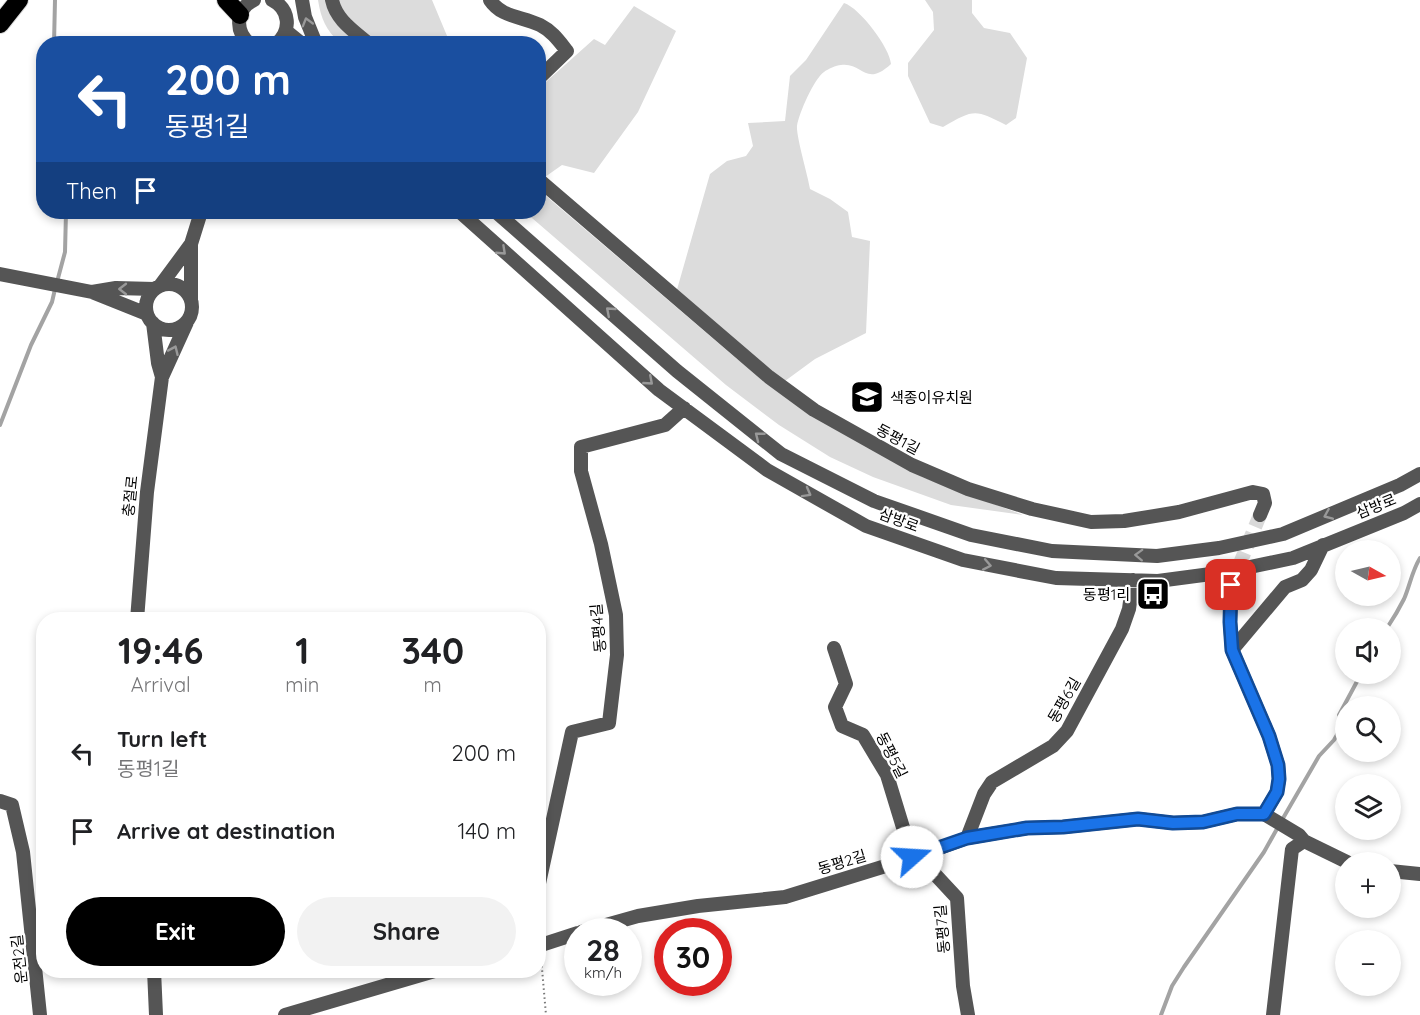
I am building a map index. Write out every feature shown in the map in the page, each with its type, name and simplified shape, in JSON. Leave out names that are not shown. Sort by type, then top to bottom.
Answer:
[{"type":"highway","points":[[0,24],[19,0]]},
{"type":"highway","points":[[226,0],[239,21]]},
{"type":"street","points":[[238,36],[239,21],[246,6],[254,0]]},
{"type":"street","points":[[272,0],[281,7],[287,24],[296,36]]},
{"type":"street","points":[[280,36],[287,24],[291,0]]},
{"type":"street","points":[[302,0],[305,18],[313,36]]},
{"type":"street","points":[[332,0],[334,10],[340,19],[360,36]]},
{"type":"street","points":[[490,0],[504,14],[540,25],[554,33],[567,51],[546,71]]},
{"type":"street","points":[[239,21],[244,36]]},
{"type":"street","name":"동평1길","points":[[546,186],[768,377],[814,410],[912,465],[968,489],[1032,509],[1091,522],[1124,521],[1179,512],[1253,492],[1263,494],[1265,503],[1260,515]]},
{"type":"street","points":[[150,319],[147,300],[190,244],[199,219]]},
{"type":"street","name":"삼방로","points":[[468,219],[659,390],[767,470],[866,526],[963,561],[1056,578],[1158,580],[1226,572],[1293,558],[1404,513],[1420,504]]},
{"type":"street","name":"삼방로","points":[[504,219],[677,371],[782,454],[874,501],[971,535],[1052,551],[1158,556],[1220,548],[1283,534],[1400,485],[1420,474]]},
{"type":"street","points":[[0,274],[92,292],[150,319],[163,329],[170,330],[182,327],[192,311],[190,244]]},
{"type":"street","points":[[92,292],[116,288],[157,288],[166,284],[178,285],[191,299]]},
{"type":"street","name":"충절로","points":[[150,319],[162,377]]},
{"type":"street","name":"충절로","points":[[138,612],[147,492],[162,377],[187,322]]},
{"type":"street","name":"동평4길","points":[[546,851],[572,732],[609,723],[617,655],[616,615],[601,544],[580,471],[581,447],[664,425],[684,408]]},
{"type":"street","points":[[1232,650],[1285,587],[1302,580],[1323,546]]},
{"type":"street","name":"동평6길","points":[[967,838],[984,794],[992,782],[1053,746],[1067,731],[1122,629],[1129,609],[1133,580]]},
{"type":"street","points":[[1231,585],[1232,650],[1269,736],[1278,765],[1277,792],[1269,817],[1301,838],[1335,856]]},
{"type":"street","name":"동평5길","points":[[834,648],[846,684],[835,708],[842,726],[863,735],[887,775],[915,856]]},
{"type":"street","name":"운전2길","points":[[0,801],[12,805],[23,852],[36,977]]},
{"type":"street","name":"동평2길","points":[[631,918],[698,906],[785,897],[967,838],[1027,828],[1063,827],[1138,819],[1173,823],[1203,822],[1237,814],[1269,817]]},
{"type":"street","points":[[1273,1015],[1292,849],[1301,838]]},
{"type":"street","name":"동평7길","points":[[915,856],[957,898],[963,986],[968,1015]]},
{"type":"street","points":[[1401,872],[1420,874]]},
{"type":"street","name":"동평2길","points":[[546,944],[564,937]]},
{"type":"street","name":"운전2길","points":[[36,978],[40,1015]]},
{"type":"street","points":[[154,978],[156,1015]]},
{"type":"street","points":[[285,1015],[411,978]]},
{"type":"path","points":[[542,978],[546,1015]]},
{"type":"shaded area","points":[[318,0],[327,0],[356,36],[334,36],[325,24]]},
{"type":"shaded area","points":[[338,0],[432,0],[447,36],[366,36],[346,21]]},
{"type":"shaded area","points":[[925,0],[972,0],[972,13],[984,28],[1010,33],[1027,58],[1016,118],[1006,125],[974,113],[943,127],[930,123],[908,76],[908,63],[934,30],[933,12]]},
{"type":"shaded area","points":[[844,3],[858,12],[873,29],[885,48],[891,64],[875,74],[848,65],[830,68],[824,72],[808,97],[798,120],[797,131],[810,189],[830,199],[848,212],[852,237],[870,241],[866,333],[815,359],[785,381],[740,348],[676,293],[710,174],[727,161],[746,156],[753,146],[748,123],[785,121],[790,76],[806,60]]},
{"type":"shaded area","points":[[634,6],[676,31],[638,112],[594,173],[562,165],[546,176],[546,82],[594,39],[605,45]]},
{"type":"shaded area","points":[[546,196],[737,359],[871,449],[922,477],[1023,515],[951,505],[873,477],[830,457],[779,425],[726,385],[533,219],[546,219]]},
{"type":"waterway","points":[[54,36],[55,0]]},
{"type":"waterway","points":[[57,282],[65,252],[66,219]]},
{"type":"waterway","points":[[0,425],[31,345],[52,302],[55,289]]},
{"type":"waterway","points":[[1393,618],[1404,599],[1420,558]]},
{"type":"waterway","points":[[1282,820],[1319,756],[1334,740],[1342,726],[1339,715],[1356,684]]},
{"type":"waterway","points":[[1161,1015],[1172,986],[1264,852],[1278,827]]},
{"type":"tunnel","points":[[1231,585],[1260,515]]},
{"type":"place","name":"색종이유치원","points":[[867,397]]},
{"type":"place","name":"동평1리","points":[[1153,594]]},
{"type":"route","points":[[912,857],[967,838],[1027,828],[1063,827],[1138,819],[1173,823],[1203,822],[1237,814],[1264,814],[1277,792],[1278,765],[1269,736],[1232,650],[1231,585]]}]
